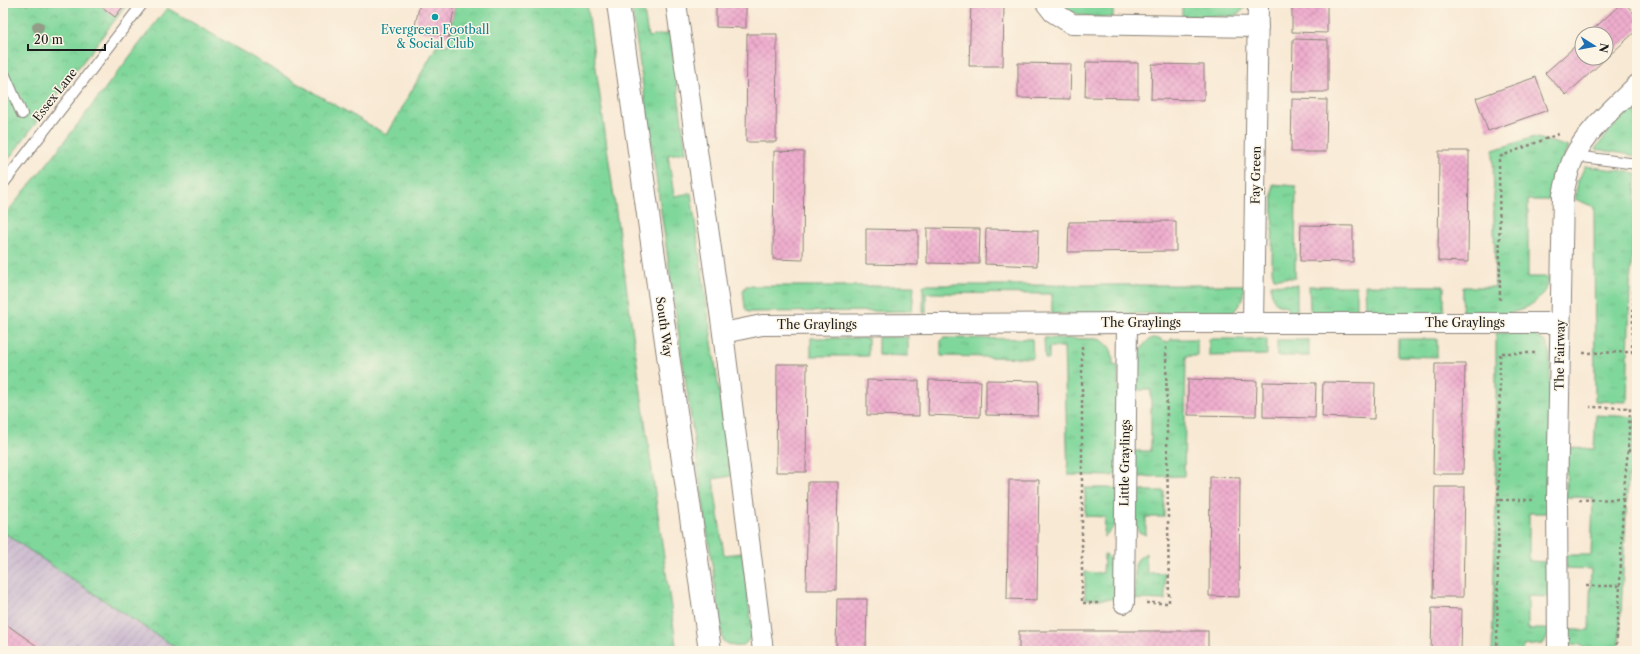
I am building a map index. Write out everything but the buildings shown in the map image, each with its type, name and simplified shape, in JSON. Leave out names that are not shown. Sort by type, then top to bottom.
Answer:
[{"type":"street","name":"South Way","points":[[618,3],[710,651]]},
{"type":"street","points":[[676,3],[723,333],[762,651]]},
{"type":"street","points":[[1046,3],[1053,12],[1062,19],[1078,25],[1258,27]]},
{"type":"street","name":"Fay Green","points":[[1253,323],[1258,3]]},
{"type":"street","name":"The Fairway","points":[[1558,651],[1557,499],[1563,195],[1568,172],[1575,156],[1591,131],[1637,86]]},
{"type":"street","name":"Little Graylings","points":[[1124,603],[1127,323]]},
{"type":"street","name":"The Graylings","points":[[723,333],[762,325],[1560,323]]},
{"type":"lane","name":"Essex Lane","points":[[3,184],[143,3]]},
{"type":"lane","points":[[3,71],[22,114]]},
{"type":"lane","points":[[1575,156],[1637,164]]},
{"type":"path","points":[[1500,300],[1499,157],[1564,132]]},
{"type":"path","points":[[1577,353],[1632,352],[1637,238]]},
{"type":"path","points":[[1497,651],[1500,500],[1500,353],[1538,353]]},
{"type":"path","points":[[1590,407],[1630,408],[1628,450],[1623,499],[1616,651]]},
{"type":"path","points":[[1628,450],[1637,450]]},
{"type":"path","points":[[1588,500],[1623,499]]},
{"type":"path","points":[[1500,500],[1537,500]]},
{"type":"path","points":[[1586,586],[1620,586]]},
{"type":"shaded area","points":[[3,532],[70,578],[181,651],[3,651]]},
{"type":"green space","points":[[3,3],[128,3],[3,166]]},
{"type":"green space","points":[[455,3],[587,3],[677,651],[181,651],[3,532],[3,217],[51,159],[167,8],[387,135],[437,45],[448,45]]},
{"type":"green space","points":[[631,3],[643,3],[648,37],[670,33],[686,152],[668,155],[674,196],[691,193],[731,476],[713,479],[724,555],[742,553],[753,633],[747,642],[741,646],[733,646],[723,641]]},
{"type":"green space","points":[[1061,3],[1113,3],[1113,18],[1085,16],[1071,12]]},
{"type":"green space","points":[[1182,3],[1249,3],[1242,11],[1234,16],[1182,17]]},
{"type":"green space","points":[[1637,103],[1637,156],[1595,149],[1613,127]]},
{"type":"green space","points":[[1534,137],[1569,147],[1553,178],[1549,200],[1528,200],[1528,277],[1549,277],[1547,286],[1538,299],[1521,310],[1512,313],[1492,315],[1462,314],[1463,287],[1495,287],[1493,150]]},
{"type":"green space","points":[[1585,166],[1637,173],[1630,286],[1627,402],[1595,401],[1594,207],[1575,199],[1578,181]]},
{"type":"green space","points":[[1273,184],[1296,186],[1295,278],[1274,278],[1272,271]]},
{"type":"green space","points":[[1271,284],[1297,285],[1297,309],[1294,313],[1288,314],[1288,306],[1278,305],[1276,303],[1272,296]]},
{"type":"green space","points":[[927,285],[1244,285],[1243,299],[1233,313],[1052,314],[1052,294],[926,293],[926,313],[923,313],[923,287]]},
{"type":"green space","points":[[1365,285],[1444,286],[1444,314],[1369,315],[1366,310]]},
{"type":"green space","points":[[746,286],[914,286],[912,311],[748,312],[745,308],[743,291]]},
{"type":"green space","points":[[1309,286],[1356,286],[1356,310],[1352,315],[1313,314],[1310,309]]},
{"type":"green space","points":[[1530,332],[1545,342],[1550,350],[1550,513],[1529,513],[1529,561],[1550,562],[1550,597],[1528,596],[1528,629],[1549,629],[1549,634],[1543,644],[1523,646],[1523,651],[1492,651],[1496,500],[1496,333]]},
{"type":"green space","points":[[878,337],[908,337],[908,356],[878,355]]},
{"type":"green space","points":[[811,338],[868,338],[868,356],[811,356]]},
{"type":"green space","points":[[944,338],[1032,339],[1033,358],[941,356],[941,341]]},
{"type":"green space","points":[[1044,338],[1098,339],[1106,343],[1110,349],[1113,365],[1118,366],[1118,472],[1112,476],[1068,475],[1064,347],[1049,347],[1049,359],[1045,359]]},
{"type":"green space","points":[[1152,338],[1161,339],[1163,342],[1169,342],[1171,339],[1197,339],[1197,356],[1186,356],[1184,476],[1133,477],[1134,451],[1151,451],[1151,390],[1135,390],[1134,365],[1139,365],[1141,349],[1148,340]]},
{"type":"green space","points":[[1209,339],[1267,339],[1267,355],[1209,356]]},
{"type":"green space","points":[[1398,339],[1437,339],[1437,357],[1398,356]]},
{"type":"green space","points":[[1277,340],[1309,340],[1309,356],[1277,356]]},
{"type":"green space","points":[[1596,415],[1637,417],[1637,477],[1628,477],[1619,651],[1588,651],[1580,645],[1566,643],[1565,630],[1589,630],[1591,569],[1566,568],[1566,555],[1591,555],[1593,498],[1566,497],[1567,448],[1594,449]]},
{"type":"green space","points":[[1085,488],[1113,488],[1118,491],[1115,526],[1104,537],[1105,517],[1085,516]]},
{"type":"green space","points":[[1135,491],[1164,491],[1164,517],[1146,517],[1146,535],[1139,532],[1136,527]]},
{"type":"green space","points":[[1146,553],[1147,573],[1165,573],[1165,600],[1135,599],[1135,565],[1138,559]]},
{"type":"green space","points":[[1104,554],[1109,558],[1114,568],[1114,599],[1085,599],[1085,572],[1103,573]]},
{"type":"place","name":"Evergreen Football & Social Club","points":[[435,17]]}]
